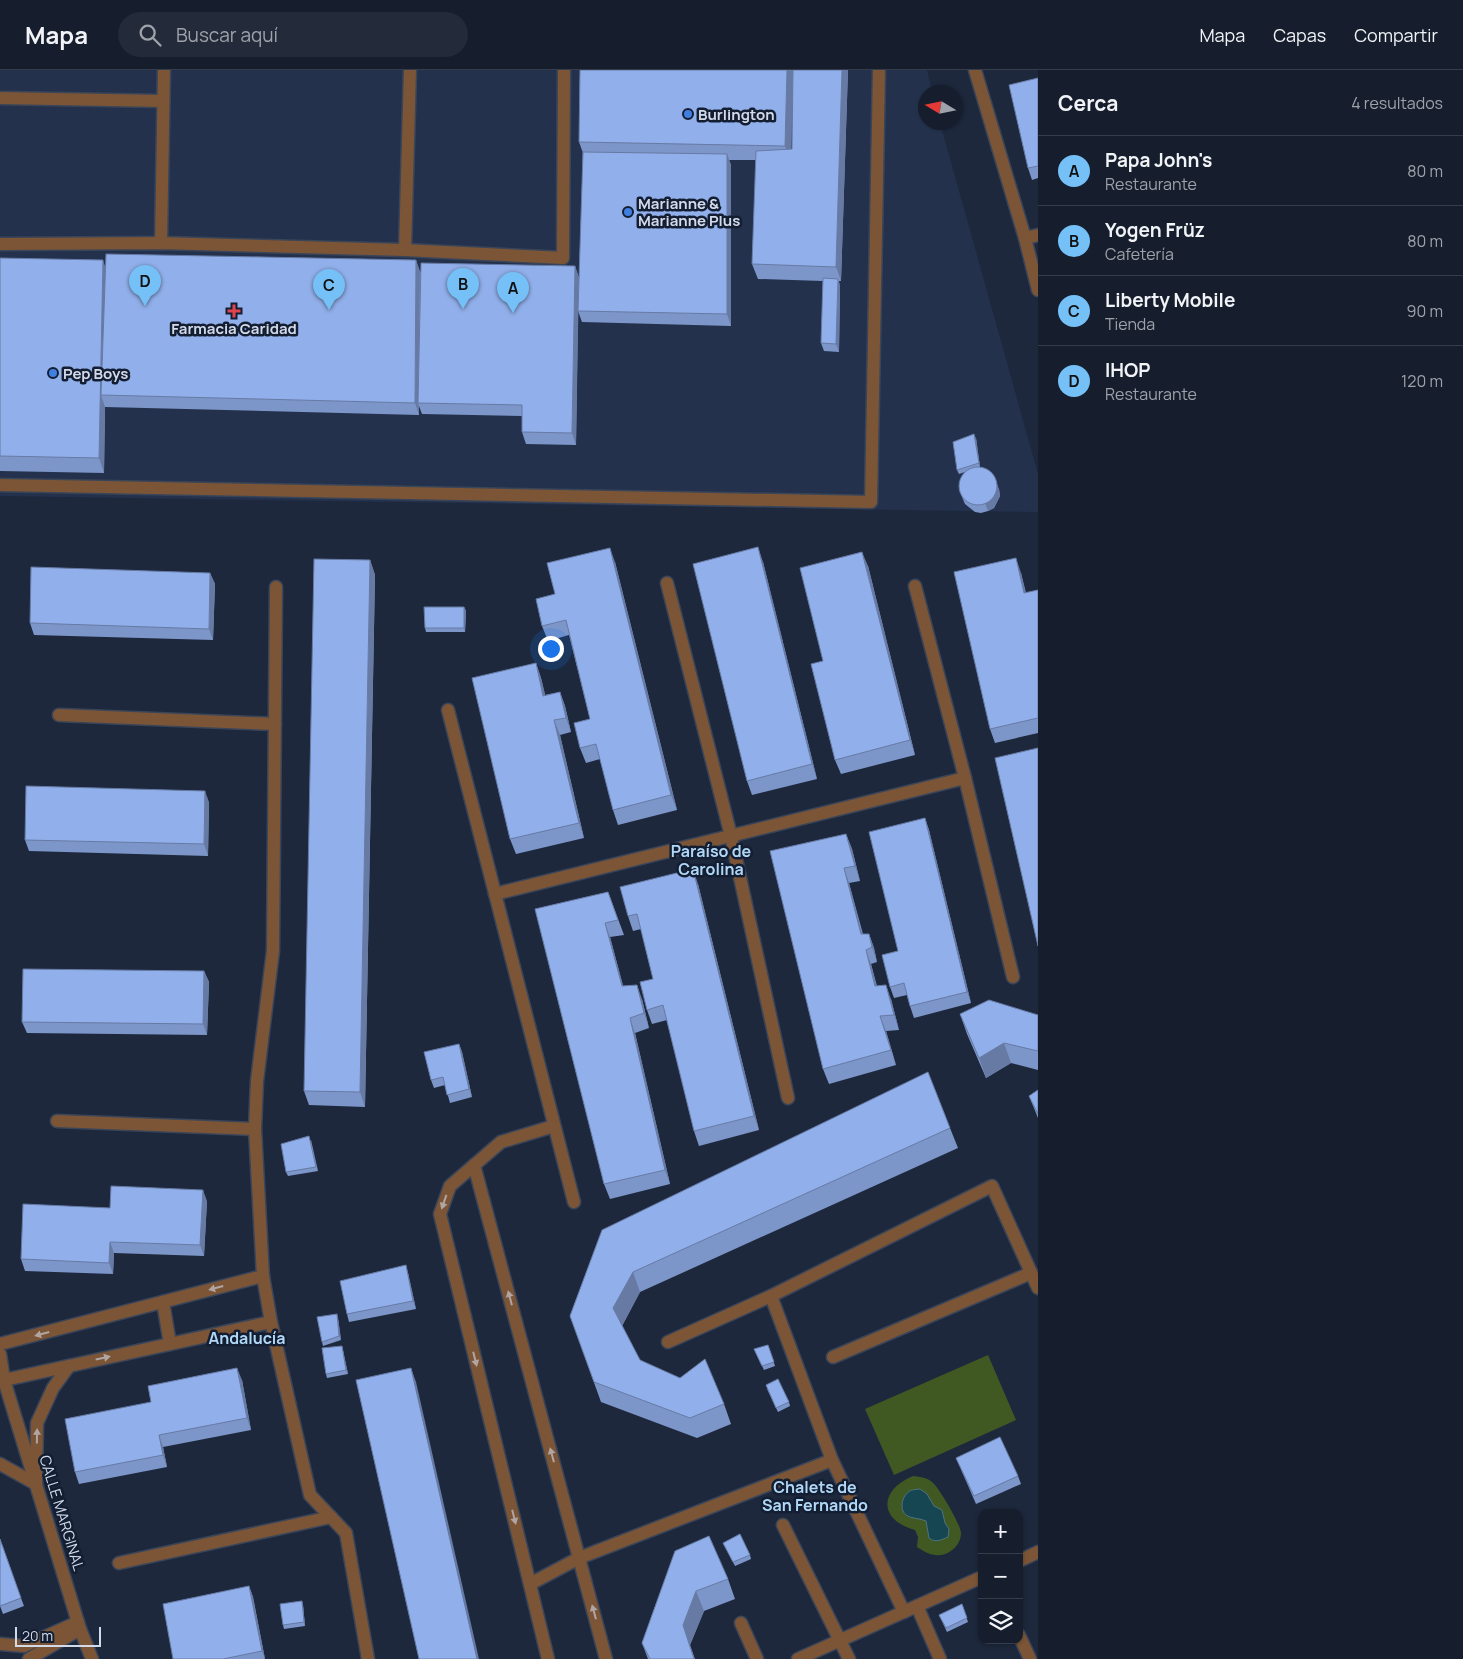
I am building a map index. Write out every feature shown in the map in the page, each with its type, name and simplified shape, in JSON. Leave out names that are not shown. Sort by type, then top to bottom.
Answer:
[{"type":"street","points":[[161,243],[164,70]]},
{"type":"street","points":[[406,250],[410,70]]},
{"type":"street","points":[[0,244],[161,243],[406,250],[563,258],[564,70]]},
{"type":"street","points":[[0,485],[871,502],[879,70]]},
{"type":"street","points":[[975,70],[1025,238],[1038,290]]},
{"type":"street","points":[[0,98],[163,101]]},
{"type":"street","points":[[1025,238],[1038,235]]},
{"type":"street","points":[[667,584],[730,836],[788,1098]]},
{"type":"street","points":[[915,586],[965,778],[1013,978]]},
{"type":"street","points":[[276,588],[273,951],[256,1081],[255,1129],[263,1276],[271,1322],[310,1495],[346,1533],[368,1659]]},
{"type":"street","points":[[448,710],[574,1202]]},
{"type":"street","points":[[59,715],[275,724]]},
{"type":"street","points":[[495,894],[965,778]]},
{"type":"street","points":[[56,1121],[255,1129]]},
{"type":"street","points":[[548,1659],[440,1214],[450,1186],[500,1142],[554,1126]]},
{"type":"street","points":[[474,1165],[606,1659]]},
{"type":"street","points":[[668,1342],[771,1296],[992,1186],[1038,1288]]},
{"type":"street","points":[[833,1357],[1031,1273]]},
{"type":"street","points":[[0,1344],[263,1276]]},
{"type":"street","points":[[771,1296],[832,1460],[904,1612]]},
{"type":"street","points":[[163,1302],[170,1344]]},
{"type":"street","points":[[2,1380],[271,1322]]},
{"type":"street","name":"CALLE MARGINAL","points":[[0,1354],[2,1380],[79,1626],[92,1659]]},
{"type":"street","points":[[0,1464],[36,1484],[37,1423],[53,1388],[70,1366]]},
{"type":"street","points":[[530,1584],[580,1558],[832,1460]]},
{"type":"street","points":[[119,1563],[331,1517]]},
{"type":"street","points":[[783,1525],[849,1659]]},
{"type":"street","points":[[1023,1558],[1038,1552]]},
{"type":"street","points":[[798,1659],[978,1579]]},
{"type":"street","points":[[917,1606],[940,1659]]},
{"type":"street","points":[[741,1622],[757,1659]]},
{"type":"street","points":[[0,1644],[24,1646],[79,1626]]},
{"type":"street","points":[[29,1659],[79,1626]]},
{"type":"street","points":[[1023,1644],[1030,1659]]},
{"type":"shaded area","points":[[0,70],[927,70],[930,85],[918,85],[918,130],[942,130],[1038,474],[1038,512],[0,496]]},
{"type":"shaded area","points":[[920,1489],[927,1494],[934,1506],[942,1510],[945,1523],[949,1529],[948,1537],[931,1540],[926,1521],[906,1515],[902,1509],[906,1494],[912,1490]]},
{"type":"green space","points":[[988,1355],[1016,1420],[894,1475],[865,1409]]},
{"type":"green space","points":[[913,1476],[927,1479],[935,1485],[949,1506],[960,1529],[959,1542],[953,1550],[945,1554],[930,1554],[917,1547],[918,1537],[915,1530],[894,1519],[889,1512],[887,1504],[894,1489]]},
{"type":"building","name":"Burlington","points":[[580,70],[787,70],[785,146],[579,142]]},
{"type":"building","points":[[793,70],[842,70],[836,267],[752,264],[756,151],[792,149]]},
{"type":"building","points":[[1038,78],[1038,166],[1028,168],[1009,85]]},
{"type":"building","points":[[583,152],[727,154],[727,314],[578,311]]},
{"type":"building","points":[[106,254],[416,260],[415,403],[101,395]]},
{"type":"building","name":"Pep Boys","points":[[0,258],[103,260],[99,458],[0,456]]},
{"type":"building","points":[[421,263],[575,266],[572,433],[522,432],[522,405],[418,403]]},
{"type":"building","points":[[823,278],[838,279],[836,344],[821,343]]},
{"type":"building","points":[[974,434],[979,463],[957,470],[953,442]]},
{"type":"building","points":[[978,467],[991,473],[997,486],[991,499],[978,505],[965,499],[959,486],[965,473]]},
{"type":"building","points":[[758,547],[812,764],[747,781],[693,564]]},
{"type":"building","points":[[610,548],[671,795],[613,810],[596,744],[580,748],[574,723],[590,719],[566,620],[542,626],[536,599],[555,594],[547,563]]},
{"type":"building","points":[[862,552],[910,740],[835,760],[811,664],[823,661],[800,568]]},
{"type":"building","points":[[1016,558],[1024,593],[1038,590],[1038,718],[990,729],[954,572]]},
{"type":"building","points":[[314,559],[370,560],[360,1092],[304,1091]]},
{"type":"building","points":[[31,567],[210,573],[209,629],[30,623]]},
{"type":"building","points":[[424,607],[464,607],[464,628],[425,628]]},
{"type":"building","points":[[536,663],[543,696],[560,692],[566,718],[554,720],[579,823],[510,839],[472,678]]},
{"type":"building","points":[[1038,748],[1038,946],[995,758]]},
{"type":"building","points":[[26,786],[205,791],[204,844],[25,840]]},
{"type":"building","points":[[925,818],[967,992],[910,1006],[904,983],[890,987],[882,955],[898,951],[869,832]]},
{"type":"building","points":[[846,834],[855,866],[844,868],[861,934],[869,934],[872,947],[866,950],[875,986],[886,985],[894,1015],[880,1016],[891,1050],[823,1069],[770,851]]},
{"type":"building","points":[[693,869],[754,1116],[694,1131],[663,1005],[647,1010],[640,982],[653,979],[637,914],[628,916],[620,887]]},
{"type":"building","points":[[608,892],[618,920],[605,923],[622,986],[637,985],[644,1013],[630,1018],[665,1170],[604,1184],[535,909]]},
{"type":"building","points":[[23,969],[204,971],[203,1024],[22,1022]]},
{"type":"building","points":[[989,1000],[1038,1015],[1038,1051],[1004,1043],[979,1058],[960,1014]]},
{"type":"building","points":[[459,1044],[469,1089],[447,1095],[443,1077],[431,1080],[424,1052]]},
{"type":"building","points":[[928,1072],[950,1128],[633,1272],[613,1308],[640,1360],[680,1378],[705,1359],[724,1404],[690,1418],[594,1382],[570,1316],[602,1230]]},
{"type":"building","points":[[1038,1090],[1038,1114],[1029,1096]]},
{"type":"building","points":[[309,1136],[316,1167],[286,1172],[281,1144]]},
{"type":"building","points":[[111,1186],[203,1190],[200,1245],[110,1242],[109,1263],[21,1259],[23,1204],[110,1208]]},
{"type":"building","points":[[406,1265],[413,1301],[347,1314],[340,1281]]},
{"type":"building","points":[[337,1314],[339,1336],[322,1342],[317,1317]]},
{"type":"building","points":[[768,1345],[774,1362],[762,1366],[754,1349]]},
{"type":"building","points":[[342,1346],[346,1370],[326,1374],[322,1348]]},
{"type":"building","points":[[237,1368],[247,1418],[159,1435],[163,1455],[75,1472],[65,1419],[151,1402],[148,1386]]},
{"type":"building","points":[[411,1368],[477,1659],[419,1659],[356,1380]]},
{"type":"building","points":[[778,1379],[789,1402],[776,1408],[766,1385]]},
{"type":"building","points":[[1000,1437],[1018,1476],[974,1496],[956,1458]]},
{"type":"building","points":[[740,1534],[750,1555],[733,1562],[723,1543]]},
{"type":"building","points":[[709,1536],[728,1579],[696,1591],[683,1625],[694,1659],[650,1659],[642,1643],[675,1551]]},
{"type":"building","points":[[0,1539],[21,1598],[0,1606]]},
{"type":"building","points":[[249,1586],[262,1651],[223,1659],[173,1659],[163,1604]]},
{"type":"building","points":[[302,1601],[304,1622],[283,1625],[280,1604]]},
{"type":"building","points":[[962,1604],[967,1618],[946,1628],[939,1615]]},
{"type":"place","name":"Burlington","points":[[688,114]]},
{"type":"place","name":"Marianne & Marianne Plus","points":[[628,212]]},
{"type":"place","name":"IHOP","points":[[145,306]]},
{"type":"place","name":"Yogen Früz","points":[[463,309]]},
{"type":"place","name":"Liberty Mobile","points":[[329,310]]},
{"type":"place","name":"Farmacia Caridad","points":[[234,311]]},
{"type":"place","name":"Papa John's","points":[[513,313]]},
{"type":"place","name":"Pep Boys","points":[[53,373]]},
{"type":"district","name":"Paraíso de Carolina","points":[[711,860]]},
{"type":"district","name":"Andalucía","points":[[247,1338]]},
{"type":"district","name":"Chalets de San Fernando","points":[[815,1496]]}]
